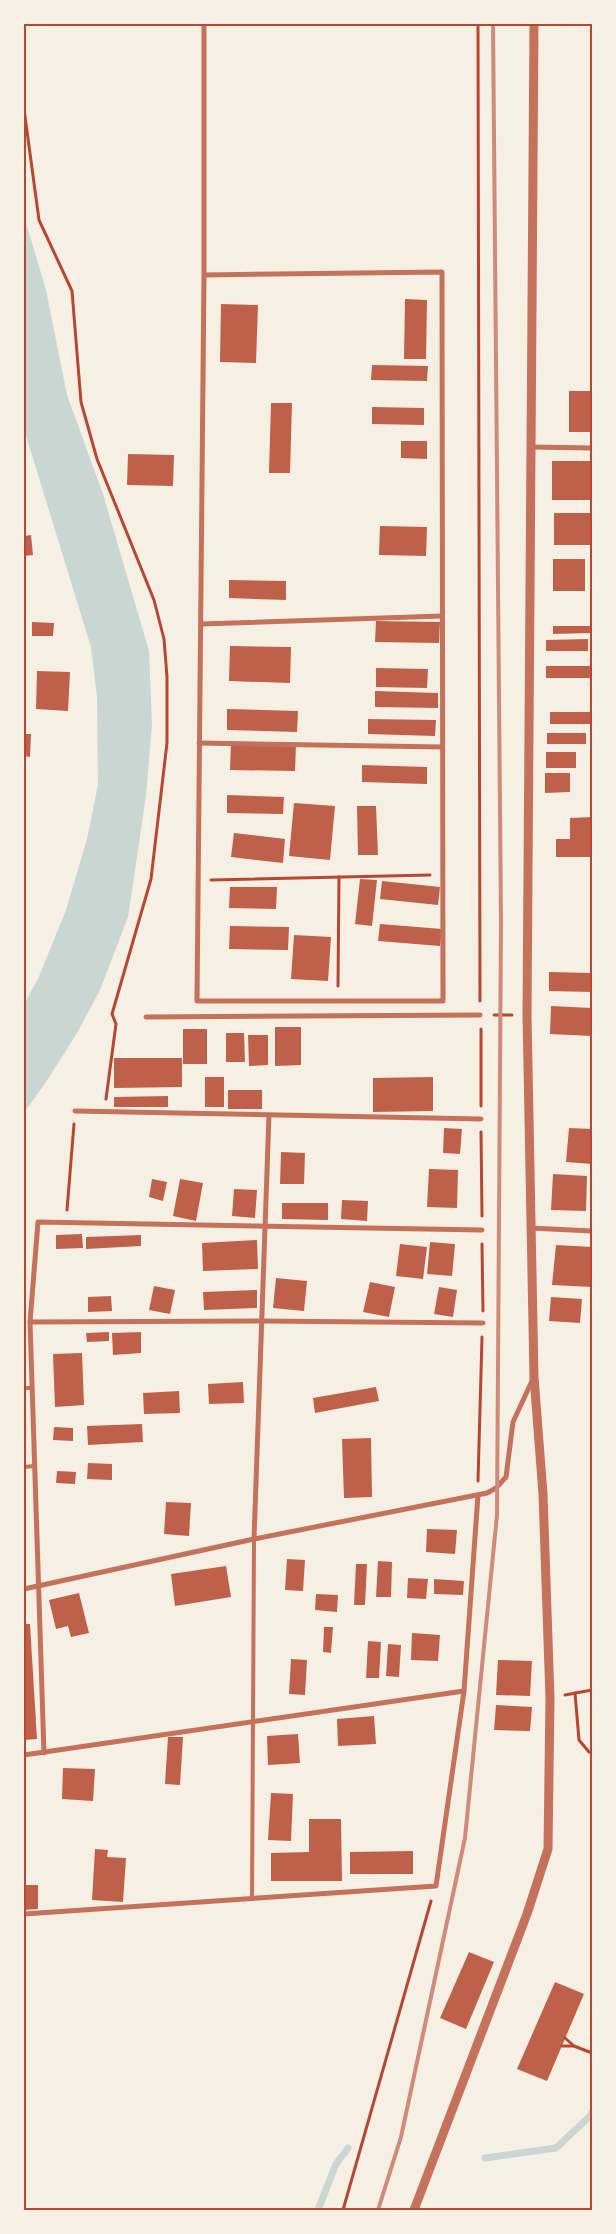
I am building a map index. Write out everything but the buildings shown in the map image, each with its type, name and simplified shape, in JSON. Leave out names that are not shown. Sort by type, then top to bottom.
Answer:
[{"type":"street","points":[[204,24],[204,275],[197,1001],[443,1001],[442,272],[204,275]]},
{"type":"street","points":[[414,2210],[527,1914],[548,1850],[550,1698],[543,1494],[534,1377],[527,1015],[534,24]]},
{"type":"street","points":[[530,447],[592,448]]},
{"type":"street","points":[[201,624],[442,616]]},
{"type":"street","points":[[199,743],[442,746]]},
{"type":"street","points":[[146,1017],[480,1015]]},
{"type":"street","points":[[75,1111],[481,1119]]},
{"type":"street","points":[[254,1539],[269,1115]]},
{"type":"street","points":[[44,1753],[37,1586],[30,1322],[38,1222],[482,1230]]},
{"type":"street","points":[[530,1228],[592,1231]]},
{"type":"street","points":[[30,1322],[261,1321],[483,1323]]},
{"type":"street","points":[[24,1589],[254,1539],[478,1495],[496,1488],[506,1477],[513,1422],[534,1377]]},
{"type":"street","points":[[24,1914],[436,1886],[464,1691],[478,1495]]},
{"type":"street","points":[[24,1755],[464,1691]]},
{"type":"lane","points":[[24,1388],[32,1388]]},
{"type":"lane","points":[[24,1468],[34,1466]]},
{"type":"lane","points":[[252,1899],[254,1539]]},
{"type":"path","points":[[478,24],[480,1015],[483,1323],[478,1495]]},
{"type":"path","points":[[24,109],[39,220],[72,291],[81,402],[97,459],[154,600],[164,640],[167,677],[167,743],[151,879],[112,1014],[116,1024],[104,1112]]},
{"type":"path","points":[[198,880],[442,875]]},
{"type":"path","points":[[338,1001],[339,877]]},
{"type":"path","points":[[480,1015],[527,1015]]},
{"type":"path","points":[[66,1223],[75,1111]]},
{"type":"path","points":[[550,1698],[592,1690]]},
{"type":"path","points":[[575,1693],[578,1740],[589,1752],[592,1752]]},
{"type":"path","points":[[343,2210],[436,1886]]},
{"type":"path","points":[[565,2038],[574,2046],[592,2053]]},
{"type":"path","points":[[562,2046],[574,2046]]},
{"type":"shaded area","points":[[24,216],[46,290],[67,395],[103,494],[149,651],[152,724],[146,796],[128,917],[100,990],[77,1033],[24,1113],[24,1004],[38,979],[66,910],[87,839],[98,785],[97,697],[91,647],[24,429]]},
{"type":"waterway","points":[[485,2158],[556,2148],[592,2112]]},
{"type":"waterway","points":[[318,2210],[336,2164],[348,2148]]},
{"type":"railway","points":[[378,2210],[401,2137],[465,1838],[497,1515],[501,922],[493,24]]}]
